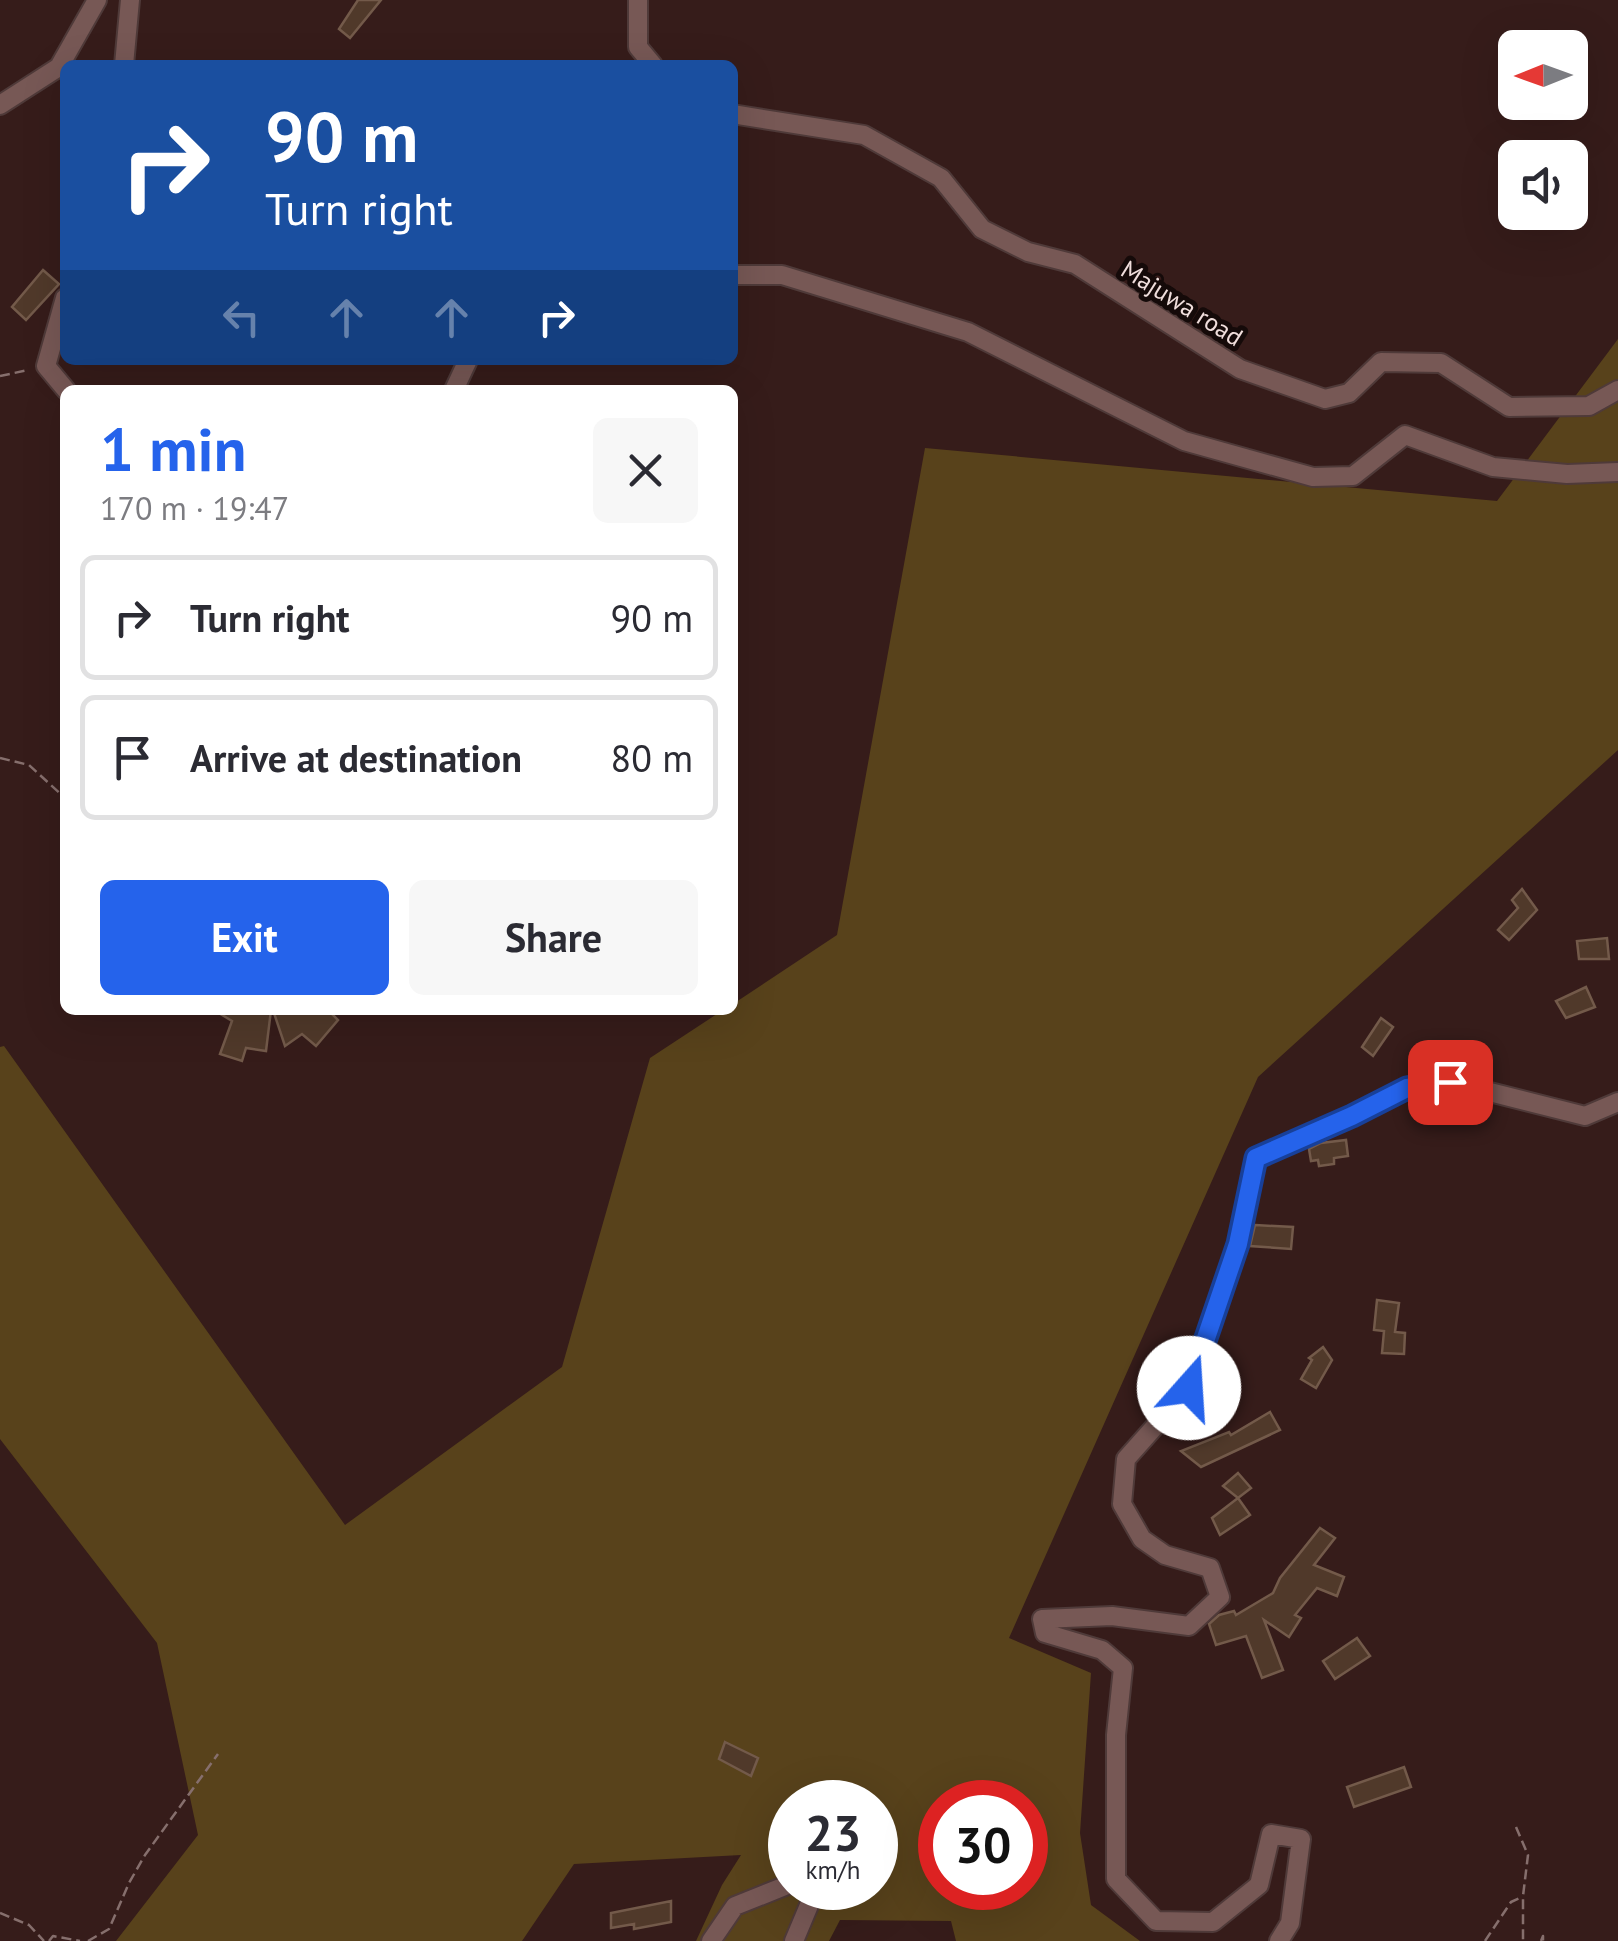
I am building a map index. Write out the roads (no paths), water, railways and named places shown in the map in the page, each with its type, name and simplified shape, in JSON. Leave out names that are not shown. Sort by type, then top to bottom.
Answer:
[{"type":"street","points":[[64,60],[96,0]]},
{"type":"street","points":[[124,60],[130,0]]},
{"type":"street","points":[[638,0],[638,47],[648,60]]},
{"type":"street","points":[[0,105],[60,67]]},
{"type":"street","name":"Majuwa road","points":[[738,115],[864,135],[941,178],[982,229],[1028,252],[1075,264],[1240,369],[1325,400],[1350,393],[1381,362],[1441,363],[1508,407],[1588,406],[1618,390]]},
{"type":"street","points":[[738,275],[782,276],[968,332],[1184,441],[1313,477],[1352,476],[1405,436],[1493,468],[1568,474],[1618,472]]},
{"type":"street","points":[[60,316],[46,366],[62,385]]},
{"type":"street","points":[[1279,1941],[1290,1923],[1301,1839],[1272,1834],[1259,1885],[1213,1922],[1156,1920],[1116,1878],[1116,1735],[1123,1668],[1102,1650],[1045,1634],[1042,1619],[1112,1616],[1190,1626],[1220,1597],[1210,1568],[1165,1555],[1142,1539],[1122,1504],[1126,1459],[1189,1388],[1238,1244],[1256,1158],[1407,1088],[1450,1082],[1585,1116],[1618,1102]]},
{"type":"street","points":[[711,1941],[735,1906],[768,1893]]},
{"type":"street","points":[[794,1941],[807,1910]]}]
